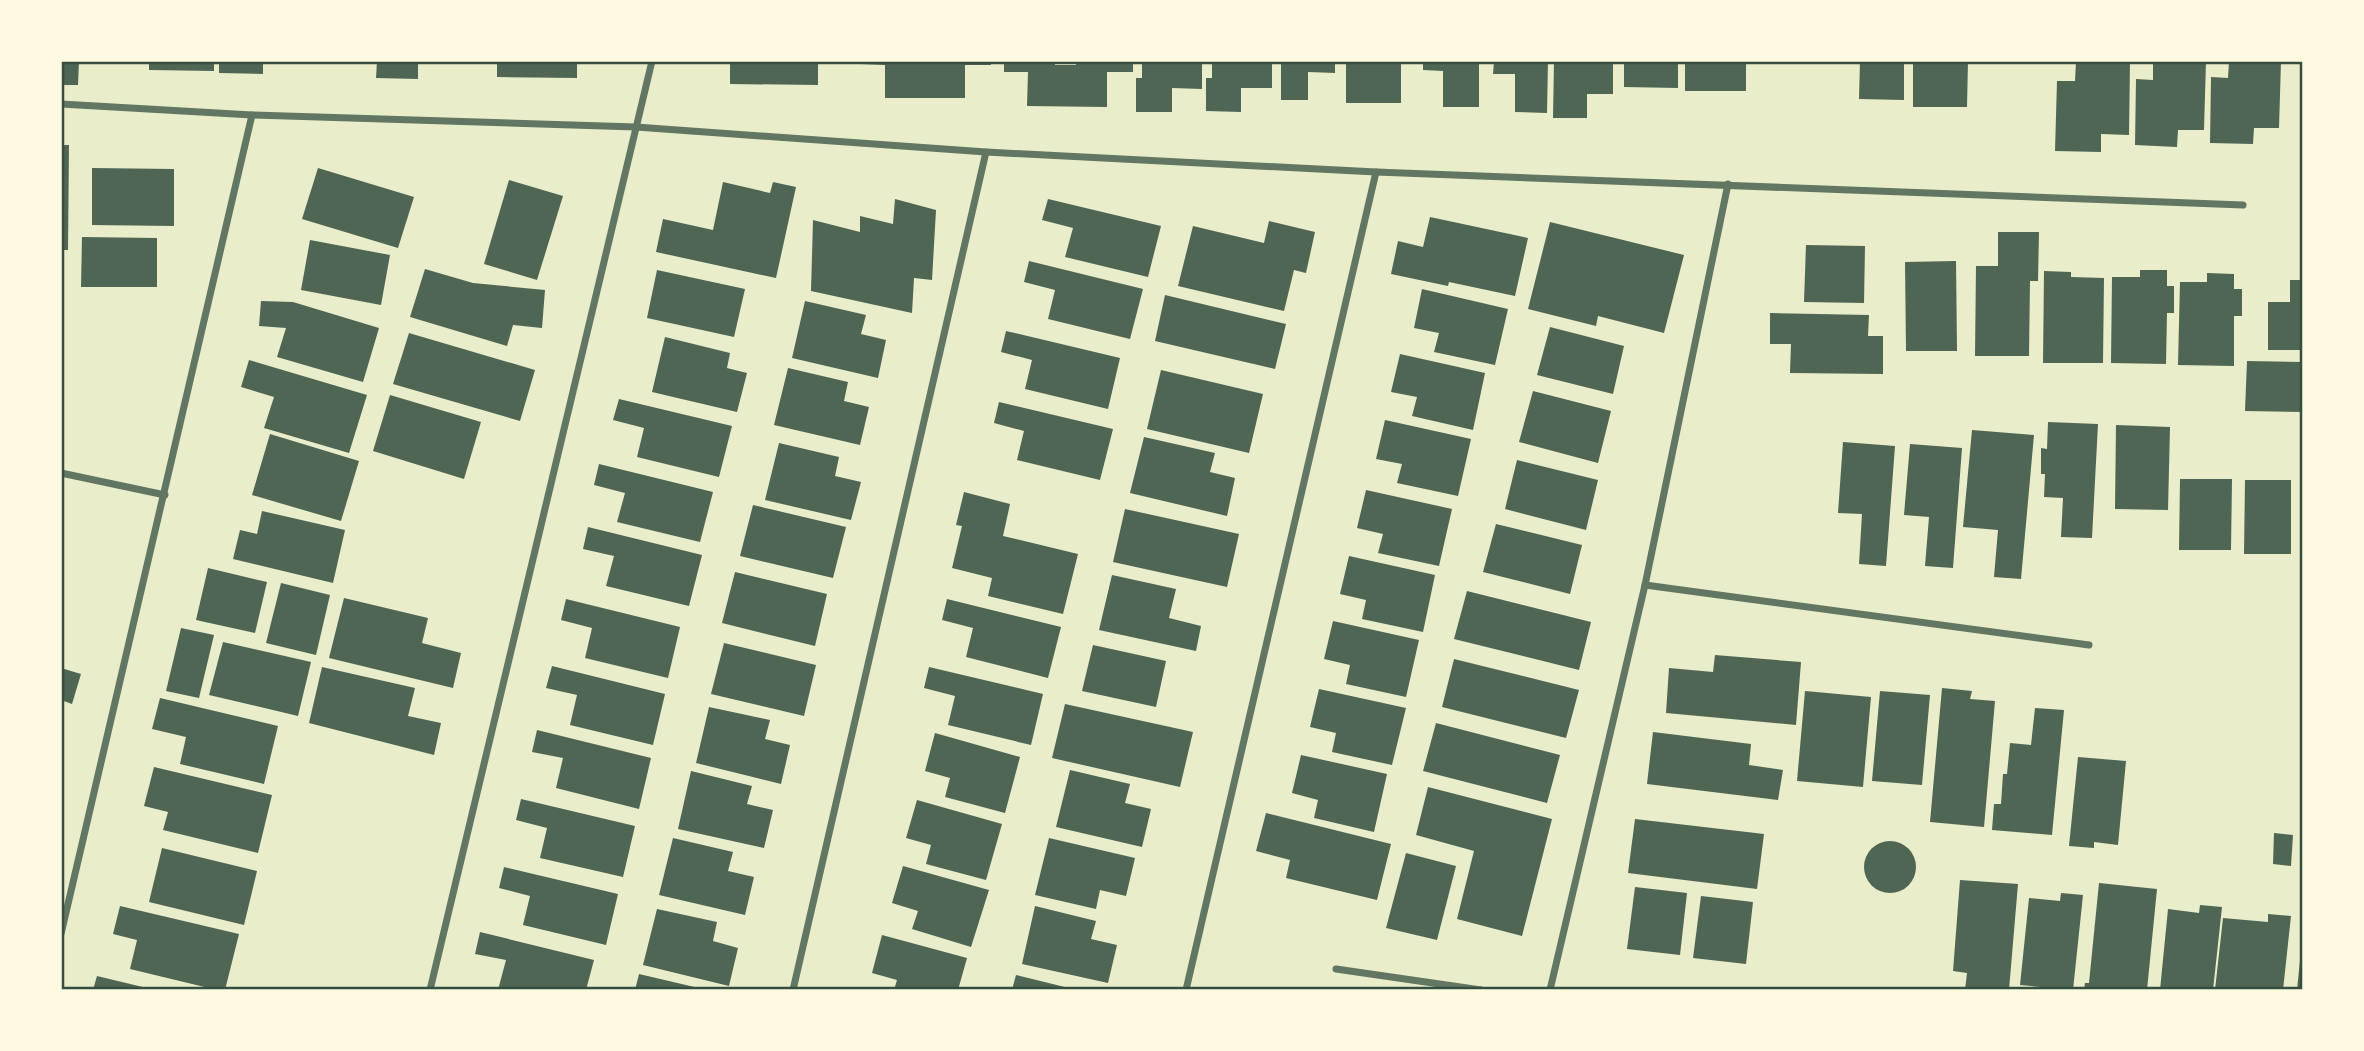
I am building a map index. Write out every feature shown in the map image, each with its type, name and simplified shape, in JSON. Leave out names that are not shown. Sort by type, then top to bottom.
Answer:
[{"type":"street","points":[[430,990],[652,61]]},
{"type":"street","points":[[61,104],[252,115],[636,127],[986,152],[1376,172],[2243,205]]},
{"type":"street","points":[[61,934],[252,115]]},
{"type":"street","points":[[793,990],[986,152]]},
{"type":"street","points":[[1186,990],[1376,172]]},
{"type":"street","points":[[1550,990],[1645,585],[1728,184]]},
{"type":"street","points":[[61,473],[165,495]]},
{"type":"street","points":[[1645,585],[2090,645]]},
{"type":"street","points":[[1336,969],[1481,990]]},
{"type":"building","points":[[61,61],[79,61],[78,85],[61,85]]},
{"type":"building","points":[[149,61],[214,61],[214,71],[149,70]]},
{"type":"building","points":[[219,61],[263,61],[263,74],[219,73]]},
{"type":"building","points":[[377,61],[418,61],[418,79],[376,78]]},
{"type":"building","points":[[497,61],[577,61],[577,78],[497,77]]},
{"type":"building","points":[[730,61],[818,61],[818,85],[730,84]]},
{"type":"building","points":[[861,61],[991,61],[991,65],[965,65],[965,98],[885,98],[885,65],[861,64]]},
{"type":"building","points":[[1004,61],[1055,61],[1055,65],[1076,65],[1076,61],[1133,61],[1133,72],[1107,72],[1107,107],[1027,106],[1028,72],[1004,72]]},
{"type":"building","points":[[1142,61],[1202,61],[1202,89],[1172,88],[1172,112],[1136,112],[1136,78],[1142,78]]},
{"type":"building","points":[[1212,61],[1272,61],[1272,88],[1241,88],[1241,112],[1206,111],[1206,78],[1212,78]]},
{"type":"building","points":[[1281,61],[1335,61],[1335,73],[1308,72],[1308,100],[1281,100]]},
{"type":"building","points":[[1346,61],[1401,61],[1401,103],[1346,103]]},
{"type":"building","points":[[1423,61],[1479,61],[1479,107],[1443,107],[1443,71],[1423,70]]},
{"type":"building","points":[[1494,61],[1548,61],[1547,113],[1515,112],[1515,74],[1493,74]]},
{"type":"building","points":[[1554,61],[1613,61],[1613,94],[1587,94],[1587,118],[1553,118]]},
{"type":"building","points":[[1624,61],[1678,61],[1678,88],[1624,87]]},
{"type":"building","points":[[1685,61],[1746,61],[1746,91],[1685,91]]},
{"type":"building","points":[[1860,61],[1904,61],[1904,100],[1859,99]]},
{"type":"building","points":[[1913,61],[1968,61],[1967,107],[1913,107]]},
{"type":"building","points":[[2076,61],[2130,61],[2129,135],[2101,134],[2101,152],[2055,151],[2057,81],[2075,81]]},
{"type":"building","points":[[2153,61],[2206,61],[2204,130],[2178,130],[2177,147],[2135,145],[2136,79],[2153,80]]},
{"type":"building","points":[[2229,61],[2281,61],[2279,128],[2254,128],[2253,144],[2210,143],[2211,77],[2228,78]]},
{"type":"building","points":[[61,145],[69,145],[68,250],[61,250]]},
{"type":"building","points":[[92,168],[174,169],[174,226],[92,225]]},
{"type":"building","points":[[318,168],[414,197],[398,248],[302,219]]},
{"type":"building","points":[[509,180],[563,196],[537,280],[484,264]]},
{"type":"building","points":[[723,182],[770,193],[773,182],[796,187],[776,278],[656,252],[663,219],[713,230]]},
{"type":"building","points":[[895,199],[936,210],[932,280],[914,278],[912,313],[811,291],[813,220],[860,232],[860,216],[893,224]]},
{"type":"building","points":[[1048,199],[1161,226],[1148,277],[1065,257],[1073,228],[1042,220]]},
{"type":"building","points":[[1430,217],[1528,238],[1515,296],[1449,282],[1448,286],[1391,274],[1398,241],[1423,247]]},
{"type":"building","points":[[1269,221],[1315,232],[1306,273],[1294,270],[1284,311],[1178,286],[1193,226],[1264,243]]},
{"type":"building","points":[[1550,222],[1684,255],[1664,333],[1598,316],[1596,326],[1528,309]]},
{"type":"building","points":[[1998,232],[2039,232],[2038,281],[2030,281],[2029,356],[1975,356],[1976,266],[1998,266]]},
{"type":"building","points":[[82,237],[157,238],[157,287],[81,287]]},
{"type":"building","points":[[310,240],[390,255],[381,305],[301,290]]},
{"type":"building","points":[[1806,245],[1865,246],[1864,303],[1804,302]]},
{"type":"building","points":[[1029,261],[1143,289],[1130,339],[1048,319],[1055,290],[1024,282]]},
{"type":"building","points":[[1956,261],[1957,351],[1906,351],[1905,262]]},
{"type":"building","points":[[425,269],[473,283],[545,290],[542,328],[513,325],[507,346],[410,317]]},
{"type":"building","points":[[657,270],[745,289],[734,337],[647,318]]},
{"type":"building","points":[[2140,270],[2167,270],[2167,286],[2174,286],[2174,313],[2167,313],[2166,364],[2111,363],[2112,277],[2140,277]]},
{"type":"building","points":[[2044,271],[2071,272],[2071,277],[2104,278],[2103,363],[2043,363]]},
{"type":"building","points":[[2207,273],[2234,274],[2234,289],[2242,289],[2242,316],[2234,316],[2234,366],[2178,365],[2180,282],[2207,282]]},
{"type":"building","points":[[2290,280],[2303,280],[2303,350],[2268,350],[2268,302],[2290,302]]},
{"type":"building","points":[[1422,289],[1508,309],[1495,365],[1434,352],[1439,333],[1414,328]]},
{"type":"building","points":[[1165,295],[1286,324],[1275,369],[1155,341]]},
{"type":"building","points":[[261,301],[293,302],[379,328],[363,382],[277,357],[286,328],[259,326]]},
{"type":"building","points":[[805,301],[866,315],[861,334],[886,340],[878,378],[792,358]]},
{"type":"building","points":[[1770,313],[1869,315],[1868,336],[1883,336],[1883,374],[1790,373],[1791,344],[1770,344]]},
{"type":"building","points":[[1550,327],[1624,346],[1613,394],[1537,375]]},
{"type":"building","points":[[1006,331],[1120,358],[1108,409],[1025,389],[1032,360],[1001,352]]},
{"type":"building","points":[[409,333],[535,370],[520,421],[393,384]]},
{"type":"building","points":[[665,337],[730,353],[727,368],[747,373],[737,412],[652,392]]},
{"type":"building","points":[[1400,354],[1485,373],[1473,430],[1412,416],[1417,397],[1391,392]]},
{"type":"building","points":[[249,360],[367,395],[349,453],[264,428],[274,397],[241,387]]},
{"type":"building","points":[[2247,361],[2303,362],[2303,412],[2245,411]]},
{"type":"building","points":[[788,368],[848,382],[844,401],[869,407],[860,445],[774,425]]},
{"type":"building","points":[[1161,370],[1263,394],[1249,453],[1147,429]]},
{"type":"building","points":[[1533,391],[1611,411],[1598,463],[1519,442]]},
{"type":"building","points":[[390,395],[481,422],[464,479],[373,451]]},
{"type":"building","points":[[619,399],[732,426],[719,477],[637,457],[644,428],[613,420]]},
{"type":"building","points":[[999,402],[1113,429],[1100,480],[1017,460],[1024,431],[994,423]]},
{"type":"building","points":[[1385,420],[1471,439],[1458,496],[1397,483],[1402,464],[1376,459]]},
{"type":"building","points":[[2048,422],[2098,424],[2092,538],[2061,537],[2063,498],[2044,497],[2045,474],[2041,474],[2041,448],[2047,449]]},
{"type":"building","points":[[2116,425],[2170,427],[2168,510],[2115,509]]},
{"type":"building","points":[[1972,430],[2034,435],[2021,579],[1994,577],[1998,530],[1963,527]]},
{"type":"building","points":[[270,434],[359,461],[341,521],[252,495]]},
{"type":"building","points":[[1144,437],[1215,453],[1210,472],[1235,478],[1227,516],[1130,493]]},
{"type":"building","points":[[1843,442],[1895,446],[1886,566],[1859,564],[1862,514],[1838,513]]},
{"type":"building","points":[[779,443],[839,457],[835,476],[861,482],[851,520],[765,500]]},
{"type":"building","points":[[1910,444],[1962,448],[1953,568],[1925,566],[1929,517],[1904,515]]},
{"type":"building","points":[[1517,460],[1598,480],[1586,530],[1505,509]]},
{"type":"building","points":[[599,464],[713,492],[700,542],[617,522],[625,493],[594,485]]},
{"type":"building","points":[[2180,479],[2232,479],[2231,550],[2179,550]]},
{"type":"building","points":[[2245,480],[2291,480],[2291,554],[2244,554]]},
{"type":"building","points":[[1366,490],[1452,509],[1439,566],[1378,553],[1383,534],[1357,528]]},
{"type":"building","points":[[964,492],[1010,504],[1003,536],[1078,554],[1063,614],[988,596],[992,578],[952,568],[962,526],[956,525]]},
{"type":"building","points":[[753,505],[846,527],[833,578],[740,556]]},
{"type":"building","points":[[1125,509],[1239,534],[1227,587],[1113,562]]},
{"type":"building","points":[[262,511],[345,530],[333,583],[233,559],[240,530],[257,534]]},
{"type":"building","points":[[1496,524],[1582,545],[1570,594],[1483,572]]},
{"type":"building","points":[[588,527],[702,555],[689,606],[606,586],[614,556],[583,549]]},
{"type":"building","points":[[1349,556],[1435,575],[1423,632],[1362,619],[1366,600],[1340,594]]},
{"type":"building","points":[[208,568],[267,582],[255,633],[196,620]]},
{"type":"building","points":[[735,572],[827,594],[815,646],[722,623]]},
{"type":"building","points":[[1112,575],[1176,589],[1169,618],[1201,626],[1196,651],[1099,630]]},
{"type":"building","points":[[281,583],[330,595],[316,655],[266,643]]},
{"type":"building","points":[[1467,591],[1591,622],[1579,670],[1454,639]]},
{"type":"building","points":[[344,598],[428,618],[422,643],[461,653],[453,688],[329,658]]},
{"type":"building","points":[[566,599],[680,627],[668,678],[585,658],[592,628],[561,620]]},
{"type":"building","points":[[947,599],[1061,627],[1048,678],[966,657],[973,628],[942,620]]},
{"type":"building","points":[[1333,621],[1419,640],[1406,697],[1346,684],[1350,665],[1324,659]]},
{"type":"building","points":[[181,628],[214,635],[199,698],[166,691]]},
{"type":"building","points":[[223,642],[311,662],[298,716],[209,695]]},
{"type":"building","points":[[724,643],[816,665],[804,716],[711,694]]},
{"type":"building","points":[[1093,645],[1166,661],[1156,707],[1082,691]]},
{"type":"building","points":[[1715,655],[1801,662],[1796,725],[1666,713],[1669,668],[1713,672]]},
{"type":"building","points":[[1454,659],[1579,690],[1566,738],[1442,707]]},
{"type":"building","points":[[552,666],[665,694],[653,745],[570,725],[577,695],[546,688]]},
{"type":"building","points":[[322,667],[415,688],[408,716],[441,723],[434,755],[309,723]]},
{"type":"building","points":[[929,667],[1043,694],[1031,745],[948,725],[955,696],[924,688]]},
{"type":"building","points":[[61,668],[81,674],[72,704],[61,700]]},
{"type":"building","points":[[1942,688],[1972,691],[1970,699],[1995,701],[1984,827],[1930,822]]},
{"type":"building","points":[[1319,689],[1406,708],[1392,765],[1332,752],[1336,733],[1310,727]]},
{"type":"building","points":[[1805,691],[1871,697],[1863,787],[1797,781]]},
{"type":"building","points":[[1880,691],[1930,695],[1922,785],[1872,781]]},
{"type":"building","points":[[160,698],[278,726],[264,784],[180,764],[186,737],[152,729]]},
{"type":"building","points":[[1065,704],[1193,732],[1180,787],[1052,758]]},
{"type":"building","points":[[709,707],[770,720],[765,739],[790,745],[781,784],[696,763]]},
{"type":"building","points":[[2035,708],[2064,710],[2052,835],[1992,830],[1994,804],[2001,804],[2003,774],[2007,774],[2010,743],[2031,745]]},
{"type":"building","points":[[1436,723],[1560,755],[1547,803],[1423,771]]},
{"type":"building","points":[[537,730],[651,758],[639,809],[556,788],[563,758],[532,752]]},
{"type":"building","points":[[1653,732],[1751,744],[1749,765],[1783,770],[1778,800],[1647,784]]},
{"type":"building","points":[[935,733],[1020,757],[1005,813],[945,797],[950,778],[925,771]]},
{"type":"building","points":[[1301,755],[1387,774],[1374,832],[1314,818],[1318,800],[1292,793]]},
{"type":"building","points":[[2078,757],[2126,761],[2118,845],[2094,842],[2094,848],[2069,846]]},
{"type":"building","points":[[154,767],[272,795],[258,853],[163,830],[168,812],[144,806]]},
{"type":"building","points":[[1070,770],[1130,784],[1125,803],[1151,809],[1142,847],[1056,827]]},
{"type":"building","points":[[691,771],[752,786],[747,804],[773,810],[764,848],[678,829]]},
{"type":"building","points":[[1428,787],[1552,819],[1522,936],[1457,919],[1474,851],[1416,835]]},
{"type":"building","points":[[521,799],[635,826],[623,877],[540,858],[547,828],[516,820]]},
{"type":"building","points":[[917,800],[1002,824],[986,880],[926,864],[931,845],[906,838]]},
{"type":"building","points":[[1266,813],[1391,844],[1377,900],[1286,878],[1290,860],[1256,851]]},
{"type":"building","points":[[1635,819],[1764,834],[1757,889],[1628,873]]},
{"type":"building","points":[[2274,833],[2293,835],[2291,866],[2273,864]]},
{"type":"building","points":[[673,838],[733,852],[728,871],[754,877],[745,915],[659,895]]},
{"type":"building","points":[[1049,838],[1135,858],[1126,896],[1100,890],[1096,909],[1035,895]]},
{"type":"building","points":[[1890,841],[1900,843],[1908,849],[1914,857],[1914,877],[1908,885],[1900,891],[1890,893],[1880,891],[1872,885],[1866,877],[1864,867],[1866,857],[1872,849],[1880,843]]},
{"type":"building","points":[[162,848],[257,871],[244,925],[149,902]]},
{"type":"building","points":[[1406,853],[1456,866],[1437,940],[1386,928]]},
{"type":"building","points":[[903,866],[989,890],[971,947],[912,929],[918,911],[892,903]]},
{"type":"building","points":[[504,867],[618,894],[606,945],[523,925],[530,896],[499,888]]},
{"type":"building","points":[[1960,880],[2018,884],[2009,990],[1965,990],[1967,973],[1953,971]]},
{"type":"building","points":[[2099,883],[2157,889],[2147,990],[2084,990],[2085,983],[2089,983]]},
{"type":"building","points":[[1635,887],[1687,893],[1680,955],[1627,949]]},
{"type":"building","points":[[2061,893],[2083,895],[2073,990],[2020,985],[2029,898],[2060,901]]},
{"type":"building","points":[[1701,896],[1753,902],[1746,964],[1693,958]]},
{"type":"building","points":[[2200,905],[2222,907],[2213,990],[2160,990],[2168,909],[2199,913]]},
{"type":"building","points":[[120,906],[239,934],[225,990],[130,969],[137,940],[113,934]]},
{"type":"building","points":[[1035,906],[1096,921],[1091,939],[1117,945],[1108,983],[1022,964]]},
{"type":"building","points":[[657,909],[717,922],[713,941],[738,948],[729,986],[643,965]]},
{"type":"building","points":[[2268,914],[2291,916],[2283,990],[2215,990],[2223,918],[2268,922]]},
{"type":"building","points":[[480,932],[594,960],[586,990],[498,990],[506,960],[475,954]]},
{"type":"building","points":[[882,935],[967,958],[958,990],[894,990],[897,980],[872,973]]},
{"type":"building","points":[[2301,951],[2303,990],[2297,990]]},
{"type":"building","points":[[639,974],[703,989],[703,990],[635,990]]},
{"type":"building","points":[[1016,975],[1073,989],[1073,990],[1012,990]]},
{"type":"building","points":[[97,976],[151,989],[151,990],[93,990]]}]
